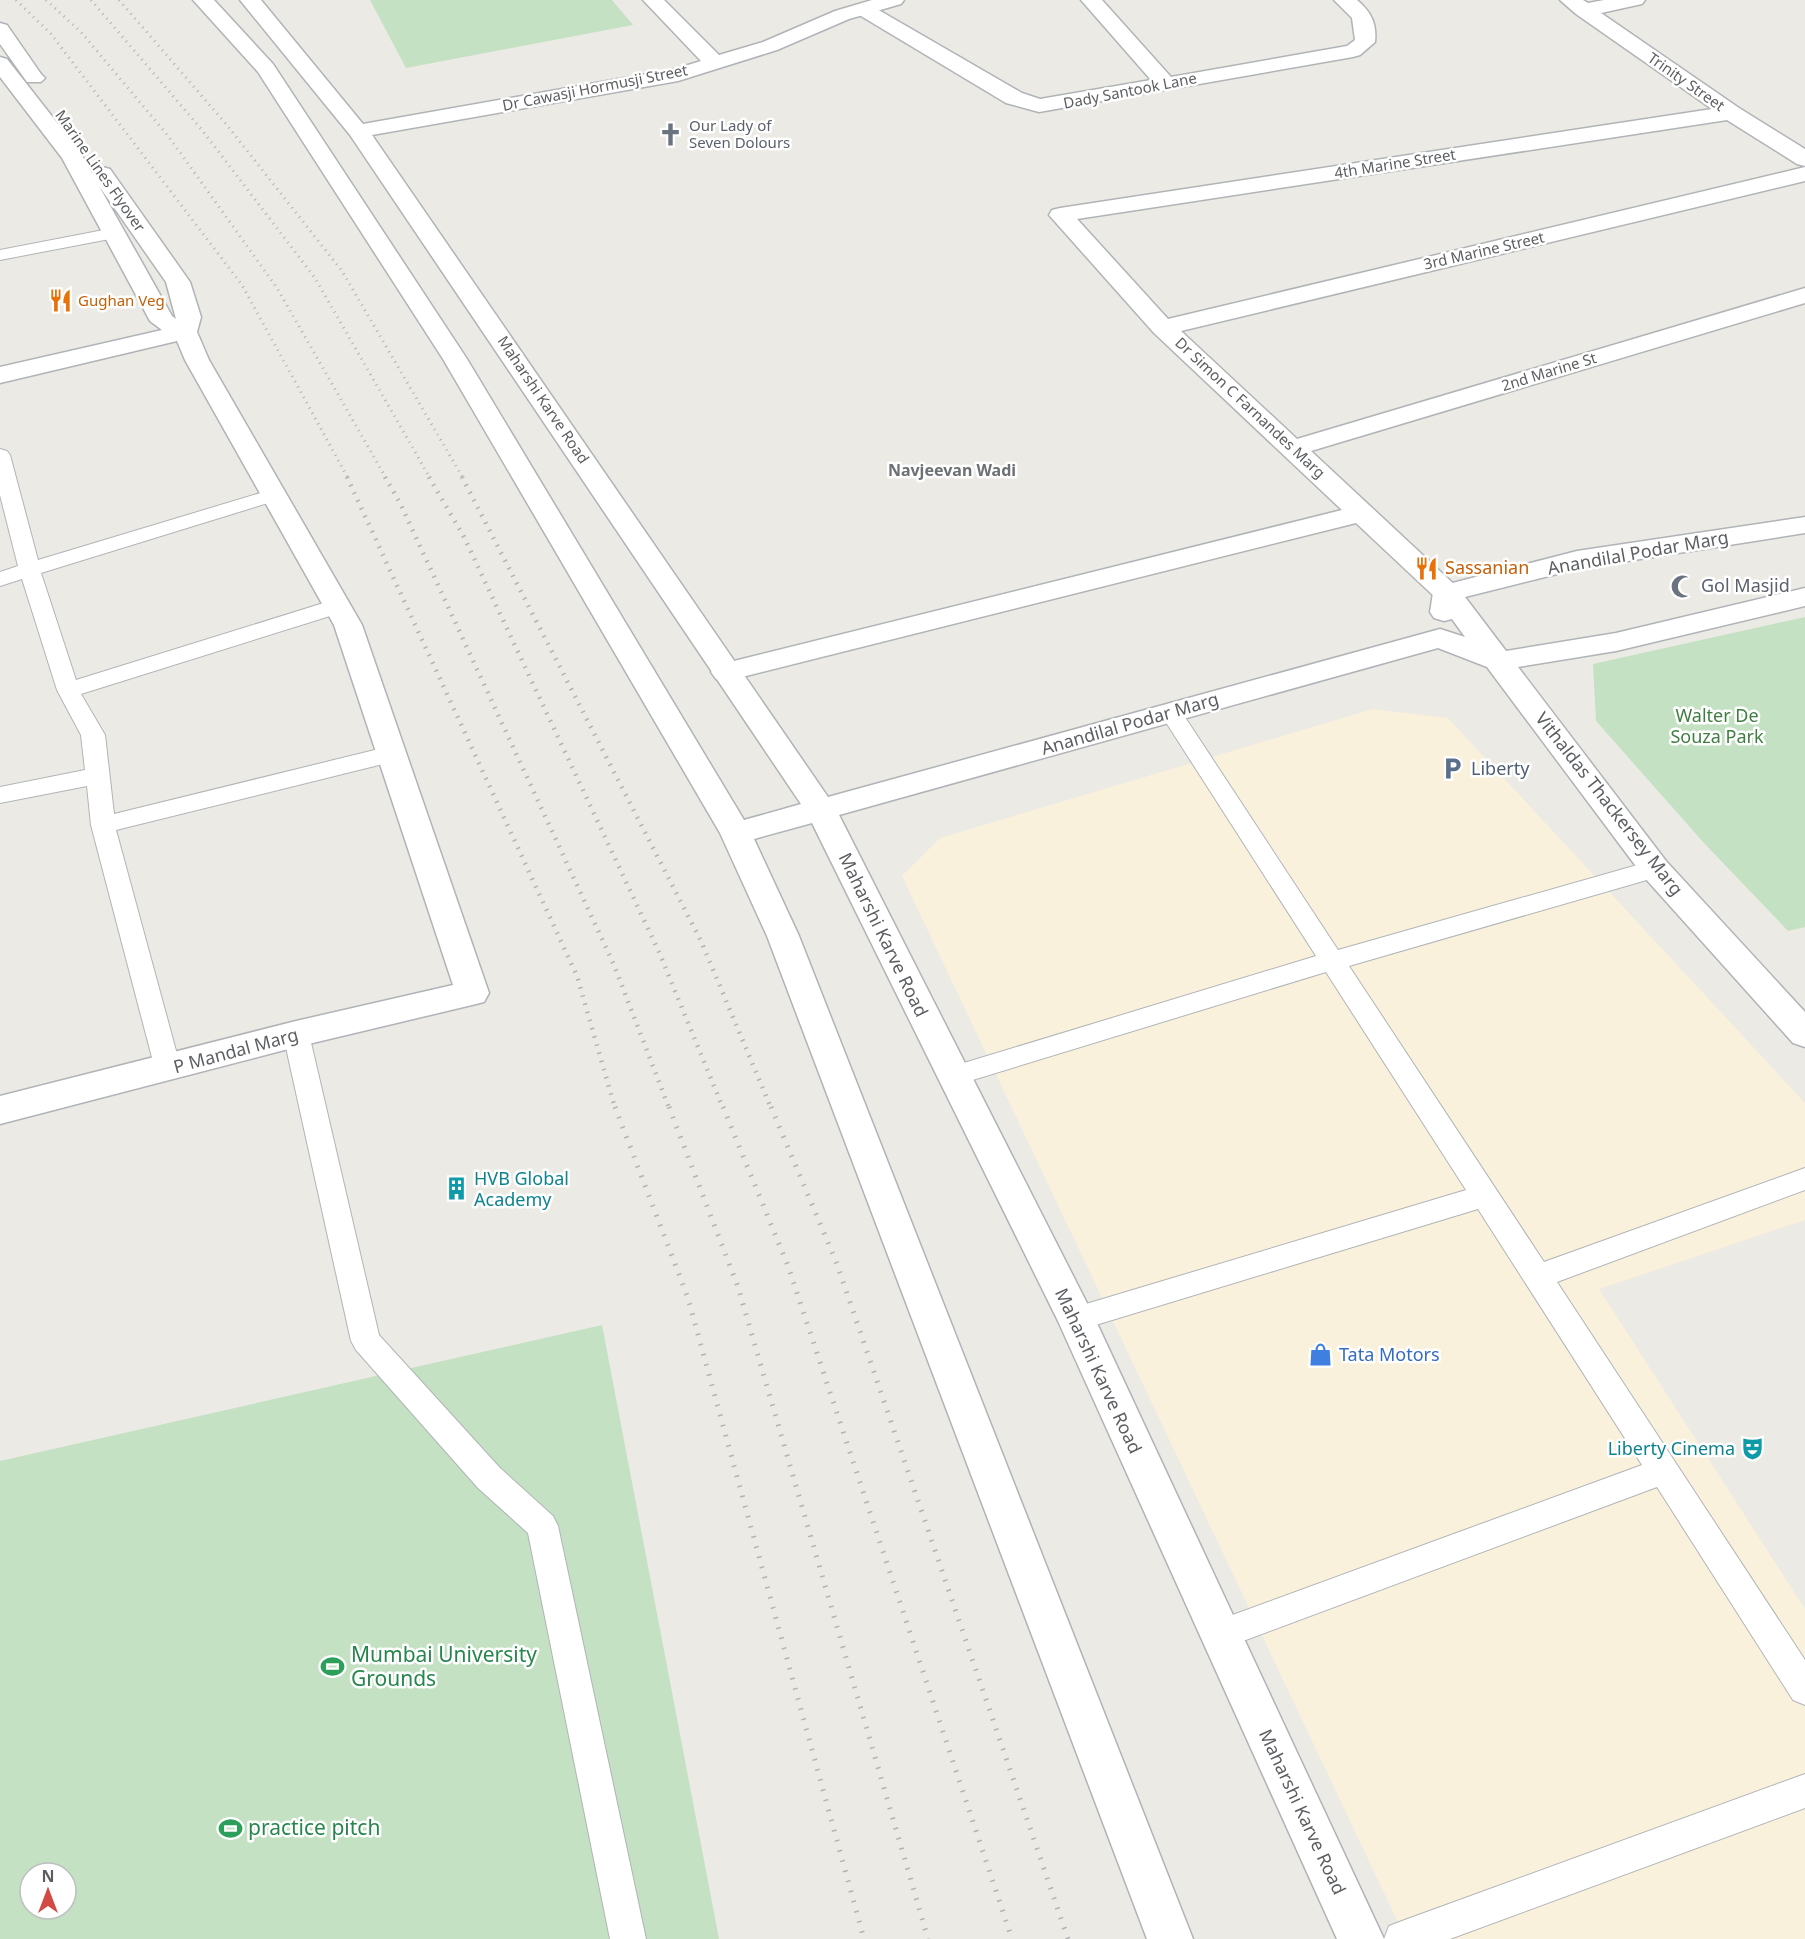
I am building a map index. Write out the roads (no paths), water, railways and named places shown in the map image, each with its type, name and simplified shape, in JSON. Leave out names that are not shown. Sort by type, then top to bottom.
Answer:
[{"type":"street","points":[[203,0],[266,68],[455,358],[736,833],[783,936],[1170,1939]]},
{"type":"street","name":"Maharshi Karve Road","points":[[250,0],[358,131],[821,810],[1076,1319],[1219,1635],[1362,1939]]},
{"type":"street","points":[[653,0],[715,63]]},
{"type":"street","name":"Dr Cawasji Hormusji Street","points":[[358,131],[678,75],[770,46],[863,9],[894,0]]},
{"type":"street","points":[[1091,0],[1165,84]]},
{"type":"street","name":"Dady Santook Lane","points":[[863,9],[1024,103],[1039,106],[1060,105],[1353,51],[1365,42],[1367,27],[1360,12],[1344,0]]},
{"type":"street","points":[[1576,5],[1635,0]]},
{"type":"street","name":"Trinity Street","points":[[1576,5],[1731,112],[1800,154]]},
{"type":"street","name":"Marine Lines Flyover","points":[[0,29],[178,282],[197,360],[348,624],[472,993]]},
{"type":"street","points":[[0,63],[72,158],[162,321],[187,325]]},
{"type":"street","name":"4th Marine Street","points":[[1060,215],[1731,112]]},
{"type":"street","name":"3rd Marine Street","points":[[1163,327],[1805,174]]},
{"type":"street","name":"Dr Simon C Farnandes Marg","points":[[1060,215],[1163,327],[1447,593]]},
{"type":"street","name":"2nd Marine St","points":[[1294,448],[1805,295]]},
{"type":"street","points":[[0,375],[187,325]]},
{"type":"street","points":[[726,672],[1364,513]]},
{"type":"street","name":"Anandilal Podar Marg","points":[[1447,593],[1577,560],[1805,525]]},
{"type":"street","points":[[1447,593],[1440,638],[1500,661],[1616,642],[1805,597]]},
{"type":"street","name":"Vithaldas Thackersey Marg","points":[[1447,593],[1655,869],[1805,1034]]},
{"type":"street","name":"Anandilal Podar Marg","points":[[821,810],[1440,638]]},
{"type":"street","points":[[736,833],[821,810]]},
{"type":"street","name":"P Mandal Marg","points":[[0,1110],[168,1069],[296,1034],[472,993]]},
{"type":"lane","points":[[0,255],[114,233]]},
{"type":"lane","points":[[0,455],[30,571],[68,690],[93,735],[103,825],[168,1069]]},
{"type":"lane","points":[[0,579],[274,495]]},
{"type":"lane","points":[[68,690],[338,606]]},
{"type":"lane","points":[[1171,713],[1805,1689]]},
{"type":"lane","points":[[103,825],[392,754]]},
{"type":"lane","points":[[0,795],[98,776]]},
{"type":"lane","points":[[953,1076],[1332,961],[1655,869]]},
{"type":"lane","points":[[296,1034],[366,1341],[489,1478],[542,1527],[628,1939]]},
{"type":"lane","points":[[1537,1277],[1805,1179]]},
{"type":"lane","points":[[1076,1319],[1485,1196]]},
{"type":"lane","points":[[1219,1635],[1663,1471]]},
{"type":"lane","points":[[1402,1939],[1805,1791]]},
{"type":"railway","points":[[16,0],[51,34],[242,285],[348,478]]},
{"type":"railway","points":[[46,0],[81,32],[169,137],[277,288],[386,478]]},
{"type":"railway","points":[[91,0],[202,130],[315,278],[430,478]]},
{"type":"railway","points":[[119,0],[226,124],[342,271],[463,478]]},
{"type":"railway","points":[[347,477],[577,976],[615,1108]]},
{"type":"railway","points":[[385,477],[400,503],[614,965],[669,1108]]},
{"type":"railway","points":[[429,477],[464,537],[659,952],[723,1108]]},
{"type":"railway","points":[[462,477],[701,941],[771,1108]]},
{"type":"railway","points":[[615,1107],[688,1298],[864,1939]]},
{"type":"railway","points":[[669,1107],[738,1287],[928,1939]]},
{"type":"railway","points":[[723,1107],[788,1266],[1012,1939]]},
{"type":"railway","points":[[771,1107],[837,1264],[1068,1939]]},
{"type":"place","name":"Our Lady of Seven Dolours","points":[[671,135]]},
{"type":"place","name":"Gughan Veg","points":[[60,301]]},
{"type":"place","name":"Sassanian","points":[[1427,568]]},
{"type":"place","name":"Gol Masjid","points":[[1683,586]]},
{"type":"place","name":"Liberty","points":[[1453,769]]},
{"type":"place","name":"HVB Global Academy","points":[[456,1189]]},
{"type":"place","name":"Tata Motors","points":[[1321,1355]]},
{"type":"place","name":"Liberty Cinema","points":[[1753,1449]]},
{"type":"place","name":"Mumbai University Grounds","points":[[333,1667]]},
{"type":"place","name":"practice pitch","points":[[230,1828]]},
{"type":"district","name":"Navjeevan Wadi","points":[[952,470]]},
{"type":"park label","name":"Walter De Souza Park","points":[[1717,726]]}]
